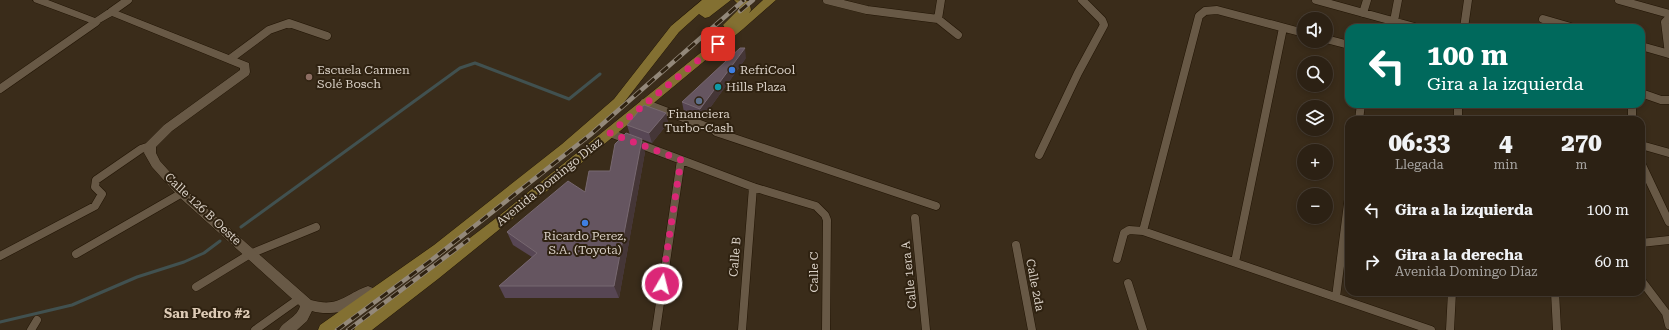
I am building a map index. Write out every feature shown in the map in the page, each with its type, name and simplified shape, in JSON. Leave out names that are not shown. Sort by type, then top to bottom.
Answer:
[{"type":"main road","name":"Avenida Domingo Díaz","points":[[324,330],[439,249],[567,147],[618,102],[675,30],[709,0]]},
{"type":"main road","points":[[650,62],[712,7],[725,0]]},
{"type":"main road","points":[[693,64],[707,44],[745,10],[745,4],[740,0]]},
{"type":"main road","name":"Avenida Domingo Díaz","points":[[363,330],[610,133],[642,105],[743,25],[770,0]]},
{"type":"street","points":[[0,89],[128,0]]},
{"type":"street","points":[[827,0],[867,10],[938,19],[958,35]]},
{"type":"street","points":[[938,19],[941,0]]},
{"type":"street","points":[[1039,155],[1078,73],[1104,25],[1102,20],[1082,0]]},
{"type":"street","points":[[1316,0],[1404,24]]},
{"type":"street","points":[[1363,13],[1367,0]]},
{"type":"street","points":[[1394,21],[1398,0]]},
{"type":"street","points":[[1465,24],[1468,0]]},
{"type":"street","points":[[1619,0],[1669,14]]},
{"type":"street","points":[[42,1],[96,22]]},
{"type":"street","points":[[1143,231],[1199,16],[1205,11],[1217,10],[1297,31]]},
{"type":"street","points":[[0,256],[95,206],[102,194],[95,187],[96,180],[141,150],[150,146],[168,128],[245,72],[245,66],[230,59],[111,12]]},
{"type":"street","points":[[1645,47],[1669,54],[1666,22],[1669,18]]},
{"type":"street","points":[[1543,19],[1560,24]]},
{"type":"street","points":[[230,59],[269,30],[289,23],[326,36]]},
{"type":"street","points":[[1236,262],[1283,28]]},
{"type":"street","points":[[1333,41],[1345,45]]},
{"type":"street","points":[[1645,94],[1661,100],[1669,100]]},
{"type":"street","points":[[642,105],[711,134],[716,132],[936,206]]},
{"type":"street","points":[[610,133],[753,187]]},
{"type":"street","name":"Calle 126 B Oeste","points":[[150,146],[150,153],[156,164],[182,193],[304,301],[320,309],[328,310],[348,305],[413,262],[439,249]]},
{"type":"street","points":[[1645,146],[1669,153]]},
{"type":"street","points":[[656,330],[681,160]]},
{"type":"street","points":[[1645,171],[1668,220]]},
{"type":"street","name":"Calle C","points":[[753,187],[816,206],[825,214],[826,330]]},
{"type":"street","name":"Calle B","points":[[742,330],[753,187]]},
{"type":"street","points":[[76,254],[182,193]]},
{"type":"street","name":"Calle 1era A","points":[[915,218],[926,330]]},
{"type":"street","points":[[196,287],[250,254],[316,227]]},
{"type":"street","points":[[1336,297],[1345,227]]},
{"type":"street","points":[[1117,259],[1124,233],[1129,230],[1143,231],[1431,330]]},
{"type":"street","points":[[1645,243],[1669,240]]},
{"type":"street","name":"Calle 2da","points":[[1016,245],[1032,330]]},
{"type":"street","points":[[1128,284],[1143,330]]},
{"type":"street","points":[[1645,285],[1666,313],[1669,325]]},
{"type":"street","points":[[1450,330],[1452,296]]},
{"type":"street","points":[[1555,296],[1557,330]]},
{"type":"street","points":[[255,330],[304,301],[306,312],[302,319],[286,330]]},
{"type":"street","points":[[31,330],[37,320]]},
{"type":"building","points":[[740,48],[745,48],[700,109],[682,102]]},
{"type":"building","points":[[644,105],[666,113],[649,133],[627,125]]},
{"type":"building","name":"Ricardo Perez, S.A. (Toyota)","points":[[626,133],[642,139],[614,286],[499,286],[537,253],[507,232],[568,181],[585,192],[589,171],[610,171],[615,144]]},
{"type":"waterway","points":[[241,227],[460,68],[475,63],[569,99],[600,74]]},
{"type":"waterway","points":[[0,322],[72,305],[137,277],[184,262],[204,253],[220,241]]},
{"type":"railway","points":[[337,330],[429,262],[590,135],[744,0]]},
{"type":"railway","points":[[740,11],[753,0]]},
{"type":"railway","points":[[348,330],[468,240]]},
{"type":"place","name":"RefriCool","points":[[732,70]]},
{"type":"place","name":"Escuela Carmen Solé Bosch","points":[[309,77]]},
{"type":"place","name":"Hills Plaza","points":[[718,87]]},
{"type":"place","name":"Financiera Turbo-Cash","points":[[699,101]]},
{"type":"place","name":"Ricardo Perez, S.A. (Toyota)","points":[[585,223]]},
{"type":"district","name":"San Pedro #2","points":[[207,313]]},
{"type":"route","points":[[662,284],[681,160],[610,133],[644,103],[718,44]]}]
